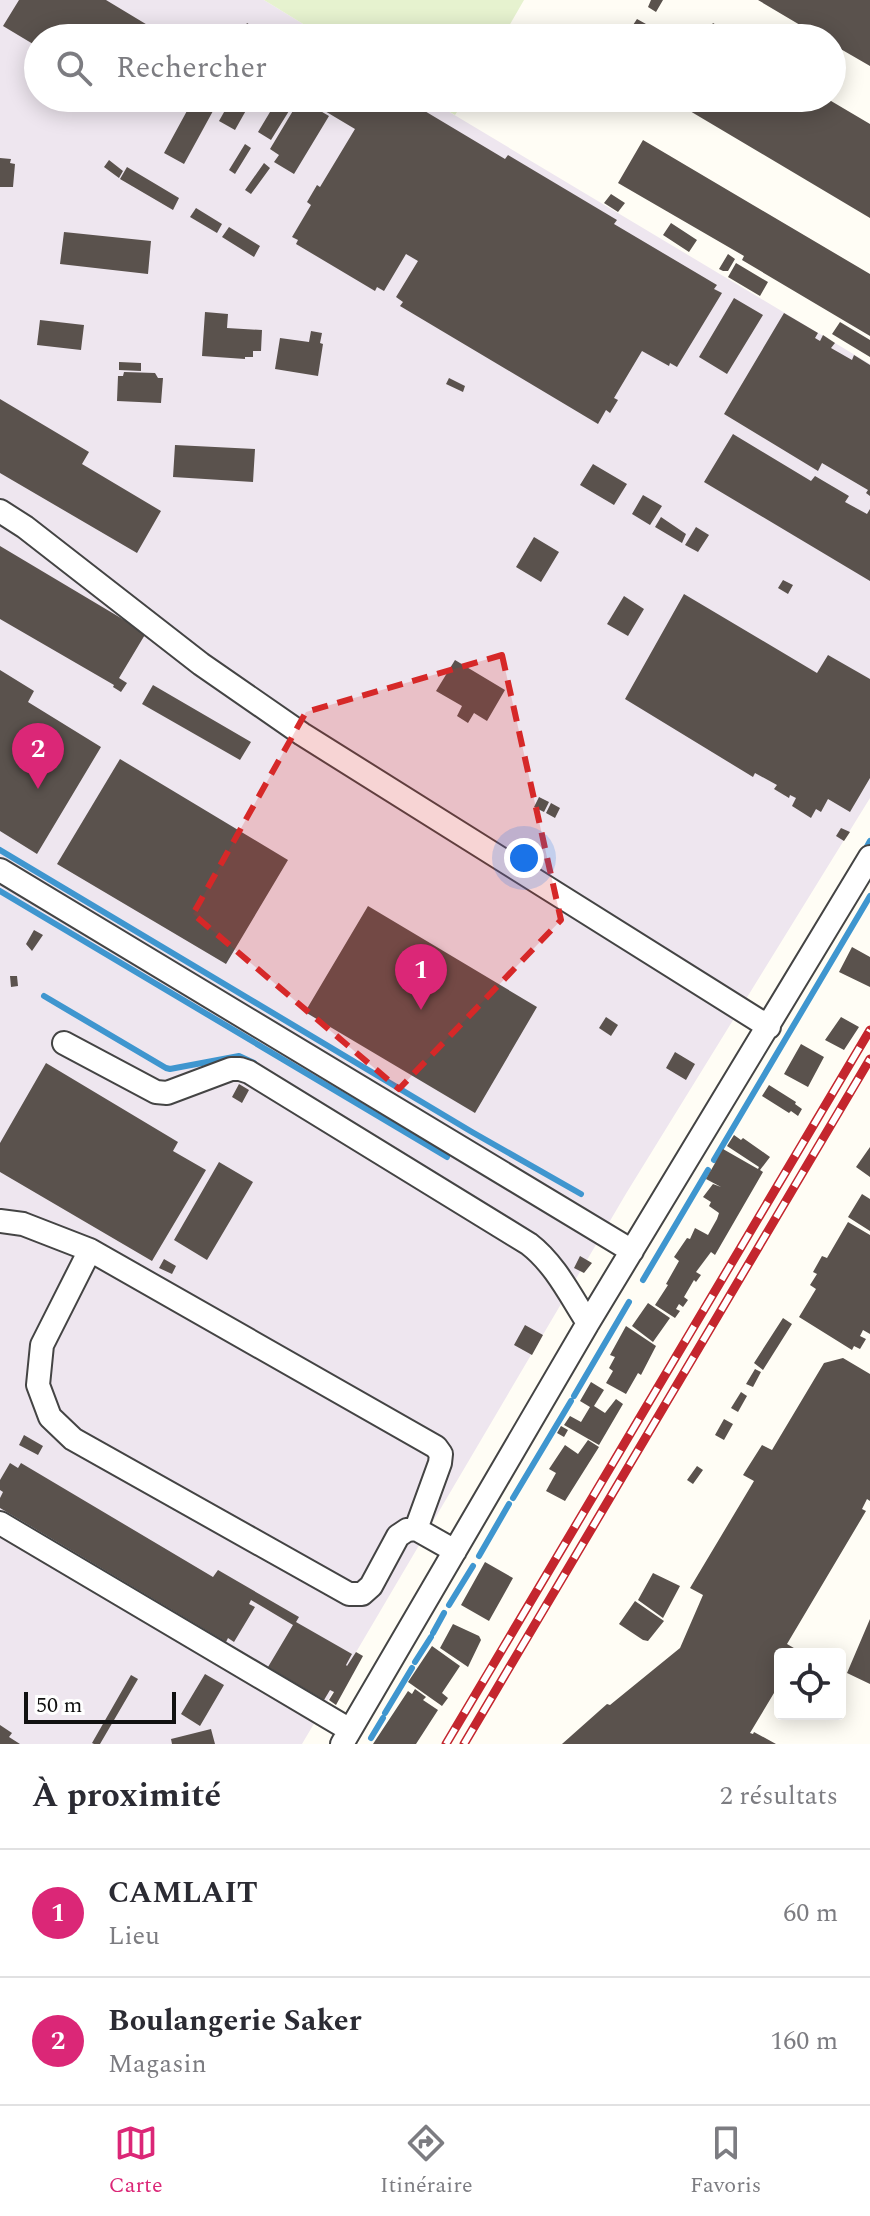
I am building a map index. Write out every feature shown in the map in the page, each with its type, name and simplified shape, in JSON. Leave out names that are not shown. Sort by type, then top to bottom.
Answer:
[{"type":"street","points":[[0,511],[238,691],[302,734],[769,1027]]},
{"type":"street","points":[[0,1523],[346,1737],[588,1323],[870,857]]},
{"type":"street","points":[[0,870],[632,1251]]},
{"type":"street","points":[[64,1043],[156,1092],[167,1093],[231,1069],[249,1072],[529,1244],[552,1267],[588,1323]]},
{"type":"street","points":[[0,1221],[23,1224],[90,1250],[436,1447],[441,1454],[440,1463],[416,1529]]},
{"type":"street","points":[[90,1250],[42,1345],[38,1385],[50,1417],[73,1439],[349,1594],[362,1594],[371,1586],[398,1536],[407,1530],[416,1529],[455,1551]]},
{"type":"highlighted area","points":[[502,655],[561,920],[399,1089],[193,914],[306,712]]},
{"type":"shaded area","points":[[0,0],[264,0],[303,24],[24,24],[24,112],[449,112],[870,364],[870,798],[627,1192],[302,1744],[0,1744]]},
{"type":"green space","points":[[264,0],[524,0],[510,24],[303,24]]},
{"type":"building","points":[[19,0],[106,0],[146,24],[24,24],[24,39],[3,26]]},
{"type":"building","points":[[651,0],[663,0],[656,12],[648,7]]},
{"type":"building","points":[[758,0],[870,0],[870,66],[846,52],[846,24],[798,24]]},
{"type":"building","points":[[846,110],[870,124],[870,218],[692,112]]},
{"type":"building","points":[[186,112],[212,112],[184,164],[164,153]]},
{"type":"building","points":[[224,112],[245,112],[235,130],[219,121]]},
{"type":"building","points":[[270,112],[288,112],[271,140],[258,132]]},
{"type":"building","points":[[292,112],[322,112],[329,116],[294,174],[274,162],[279,155],[270,149]]},
{"type":"building","points":[[326,112],[426,112],[505,159],[508,155],[617,220],[614,224],[717,285],[714,289],[722,293],[677,367],[670,363],[669,366],[642,351],[614,398],[618,400],[610,413],[606,410],[598,424],[400,306],[403,302],[396,297],[418,261],[406,254],[384,291],[377,287],[375,291],[296,244],[298,240],[292,237],[311,205],[307,202],[317,185],[320,187],[355,129]]},
{"type":"building","points":[[643,140],[870,274],[870,336],[742,260],[744,256],[618,183]]},
{"type":"building","points":[[245,144],[251,148],[235,174],[229,170]]},
{"type":"building","points":[[0,158],[11,159],[10,163],[15,164],[13,187],[0,187]]},
{"type":"building","points":[[109,160],[123,171],[119,178],[104,167]]},
{"type":"building","points":[[264,163],[270,168],[251,194],[245,190]]},
{"type":"building","points":[[127,167],[179,198],[173,210],[120,179]]},
{"type":"building","points":[[611,194],[625,203],[618,212],[604,203]]},
{"type":"building","points":[[196,208],[222,224],[217,233],[190,217]]},
{"type":"building","points":[[671,223],[697,240],[689,252],[663,235]]},
{"type":"building","points":[[229,227],[260,246],[254,257],[222,237]]},
{"type":"building","points":[[64,232],[151,241],[148,274],[60,264]]},
{"type":"building","points":[[728,254],[735,259],[728,271],[723,271],[719,269]]},
{"type":"building","points":[[736,263],[768,282],[760,296],[728,277]]},
{"type":"building","points":[[734,298],[763,315],[727,374],[699,357]]},
{"type":"building","points":[[205,312],[228,314],[227,328],[262,330],[261,351],[253,351],[253,357],[245,359],[202,356]]},
{"type":"building","points":[[784,313],[818,333],[815,338],[820,341],[823,335],[835,343],[831,348],[852,360],[854,355],[870,365],[870,496],[866,493],[868,490],[822,463],[818,471],[724,414]]},
{"type":"building","points":[[40,320],[84,325],[81,350],[37,345]]},
{"type":"building","points":[[840,322],[870,340],[870,357],[832,334]]},
{"type":"building","points":[[311,331],[322,333],[318,376],[275,369],[280,338],[309,342]]},
{"type":"building","points":[[119,362],[141,363],[141,371],[119,370]]},
{"type":"building","points":[[124,372],[155,373],[158,378],[163,378],[161,403],[117,401],[118,376],[123,376]]},
{"type":"building","points":[[449,378],[465,386],[463,392],[446,384]]},
{"type":"building","points":[[0,399],[89,452],[82,464],[161,511],[137,553],[0,473]]},
{"type":"building","points":[[733,434],[811,481],[815,476],[849,496],[845,502],[867,514],[870,509],[870,581],[704,482]]},
{"type":"building","points":[[175,445],[255,449],[253,482],[173,477]]},
{"type":"building","points":[[593,464],[627,484],[614,505],[580,485]]},
{"type":"building","points":[[643,495],[662,506],[650,525],[632,514]]},
{"type":"building","points":[[661,517],[686,534],[682,543],[655,527]]},
{"type":"building","points":[[696,527],[709,535],[698,552],[685,545]]},
{"type":"building","points":[[534,537],[559,552],[541,582],[516,567]]},
{"type":"building","points":[[0,546],[146,633],[119,678],[127,683],[121,692],[0,619]]},
{"type":"building","points":[[783,580],[793,585],[788,594],[778,588]]},
{"type":"building","points":[[684,594],[817,673],[828,655],[870,679],[870,778],[850,812],[828,799],[821,812],[816,809],[811,818],[792,806],[796,798],[790,795],[789,798],[774,789],[777,785],[755,773],[753,777],[625,699]]},
{"type":"building","points":[[624,596],[644,609],[628,636],[607,624]]},
{"type":"building","points":[[455,660],[505,690],[487,721],[474,713],[468,723],[457,716],[462,706],[436,691]]},
{"type":"building","points":[[0,670],[34,691],[28,702],[101,747],[37,854],[0,831]]},
{"type":"building","points":[[153,685],[251,742],[240,760],[142,704]]},
{"type":"building","points":[[120,759],[288,860],[226,964],[57,864]]},
{"type":"building","points":[[539,797],[549,802],[544,812],[534,807]]},
{"type":"building","points":[[551,803],[560,808],[555,818],[546,813]]},
{"type":"building","points":[[841,828],[850,832],[844,841],[836,836]]},
{"type":"building","points":[[368,906],[537,1007],[475,1113],[305,1012]]},
{"type":"building","points":[[34,930],[43,935],[32,951],[26,944]]},
{"type":"building","points":[[852,947],[870,957],[870,987],[839,972]]},
{"type":"building","points":[[10,976],[17,976],[18,986],[11,987]]},
{"type":"building","points":[[606,1017],[618,1025],[611,1036],[599,1028]]},
{"type":"building","points":[[841,1017],[859,1027],[844,1050],[825,1040]]},
{"type":"building","points":[[801,1044],[824,1057],[808,1087],[784,1074]]},
{"type":"building","points":[[675,1052],[695,1064],[686,1080],[666,1068]]},
{"type":"building","points":[[46,1063],[178,1142],[173,1151],[206,1170],[152,1261],[0,1172],[0,1143]]},
{"type":"building","points":[[239,1084],[249,1090],[242,1103],[232,1097]]},
{"type":"building","points":[[769,1085],[796,1102],[802,1109],[798,1116],[762,1096]]},
{"type":"building","points":[[734,1135],[770,1157],[715,1255],[711,1252],[696,1272],[701,1275],[696,1282],[694,1280],[684,1297],[688,1300],[683,1307],[679,1304],[676,1309],[680,1311],[675,1318],[655,1305],[679,1261],[674,1257],[687,1238],[690,1239],[695,1228],[708,1235],[717,1219],[719,1213],[703,1197],[713,1184],[721,1187],[706,1179],[723,1149],[759,1167],[727,1146]]},
{"type":"building","points":[[870,1147],[870,1177],[856,1167]]},
{"type":"building","points":[[219,1162],[253,1182],[207,1260],[174,1240]]},
{"type":"building","points":[[862,1194],[870,1199],[870,1231],[848,1217]]},
{"type":"building","points":[[848,1222],[870,1235],[870,1334],[863,1330],[860,1336],[866,1339],[860,1349],[854,1346],[852,1350],[799,1317],[816,1289],[810,1285],[817,1274],[813,1272],[822,1256],[827,1258]]},
{"type":"building","points":[[580,1256],[592,1263],[584,1273],[574,1268]]},
{"type":"building","points":[[164,1259],[176,1266],[172,1274],[159,1268]]},
{"type":"building","points":[[648,1303],[670,1318],[653,1342],[632,1326]]},
{"type":"building","points":[[783,1318],[792,1324],[763,1370],[754,1363]]},
{"type":"building","points":[[525,1325],[543,1335],[532,1355],[514,1345]]},
{"type":"building","points":[[626,1326],[656,1346],[641,1375],[638,1373],[626,1394],[606,1383],[613,1371],[609,1368],[615,1357],[610,1355]]},
{"type":"building","points":[[843,1358],[870,1374],[870,1501],[867,1499],[862,1509],[866,1511],[787,1644],[794,1648],[774,1648],[774,1693],[750,1733],[754,1732],[776,1744],[562,1744],[607,1704],[610,1705],[680,1648],[703,1595],[690,1588],[754,1481],[743,1475],[762,1445],[772,1450],[824,1363]]},
{"type":"building","points":[[755,1369],[761,1372],[753,1387],[746,1384]]},
{"type":"building","points":[[591,1382],[604,1390],[594,1406],[605,1413],[616,1399],[623,1404],[599,1445],[564,1425],[570,1416],[581,1422],[590,1407],[580,1401]]},
{"type":"building","points":[[741,1392],[747,1396],[738,1412],[731,1408]]},
{"type":"building","points":[[724,1419],[733,1424],[724,1440],[715,1435]]},
{"type":"building","points":[[561,1426],[568,1430],[564,1437],[557,1433]]},
{"type":"building","points":[[24,1435],[43,1446],[38,1455],[19,1445]]},
{"type":"building","points":[[588,1440],[599,1447],[565,1501],[546,1491],[556,1473],[549,1469],[565,1445],[578,1454]]},
{"type":"building","points":[[10,1463],[18,1468],[21,1463],[213,1577],[218,1570],[299,1617],[296,1622],[352,1654],[347,1666],[356,1652],[363,1656],[336,1705],[329,1700],[334,1692],[330,1690],[324,1700],[268,1667],[293,1625],[251,1600],[249,1604],[255,1607],[234,1642],[228,1638],[226,1642],[0,1508],[3,1492],[0,1490],[0,1480]]},
{"type":"building","points":[[697,1466],[703,1470],[693,1484],[687,1480]]},
{"type":"building","points":[[485,1562],[513,1578],[489,1621],[461,1605]]},
{"type":"building","points":[[653,1573],[680,1586],[663,1618],[638,1600]]},
{"type":"building","points":[[635,1601],[664,1621],[648,1641],[619,1624]]},
{"type":"building","points":[[870,1619],[870,1684],[847,1673]]},
{"type":"building","points":[[453,1624],[479,1636],[481,1640],[468,1667],[440,1648]]},
{"type":"building","points":[[432,1646],[460,1666],[442,1693],[448,1698],[442,1706],[408,1682]]},
{"type":"building","points":[[205,1674],[224,1685],[200,1726],[181,1714]]},
{"type":"building","points":[[131,1675],[138,1679],[100,1744],[92,1743]]},
{"type":"building","points":[[415,1689],[426,1697],[423,1700],[438,1710],[416,1744],[373,1744],[408,1691],[412,1694]]},
{"type":"building","points":[[0,1725],[12,1733],[9,1737],[20,1744],[0,1744]]},
{"type":"building","points":[[211,1729],[215,1744],[172,1744],[171,1739]]},
{"type":"waterway","points":[[864,852],[870,841]]},
{"type":"waterway","points":[[0,850],[581,1194]]},
{"type":"waterway","points":[[0,891],[447,1157]]},
{"type":"waterway","points":[[714,1160],[870,896]]},
{"type":"waterway","points":[[44,996],[166,1068],[239,1056],[254,1063]]},
{"type":"waterway","points":[[643,1280],[708,1170]]},
{"type":"waterway","points":[[574,1396],[629,1302]]},
{"type":"waterway","points":[[513,1498],[571,1401]]},
{"type":"waterway","points":[[479,1556],[509,1504]]},
{"type":"waterway","points":[[449,1605],[473,1566]]},
{"type":"waterway","points":[[433,1633],[444,1613]]},
{"type":"waterway","points":[[415,1662],[431,1637]]},
{"type":"waterway","points":[[385,1713],[412,1668]]},
{"type":"waterway","points":[[371,1738],[383,1718]]},
{"type":"railway","points":[[446,1744],[870,1030]]},
{"type":"railway","points":[[464,1744],[870,1059]]},
{"type":"place","name":"Boulangerie Saker","points":[[38,789]]},
{"type":"place","name":"CAMLAIT","points":[[421,1010]]}]
